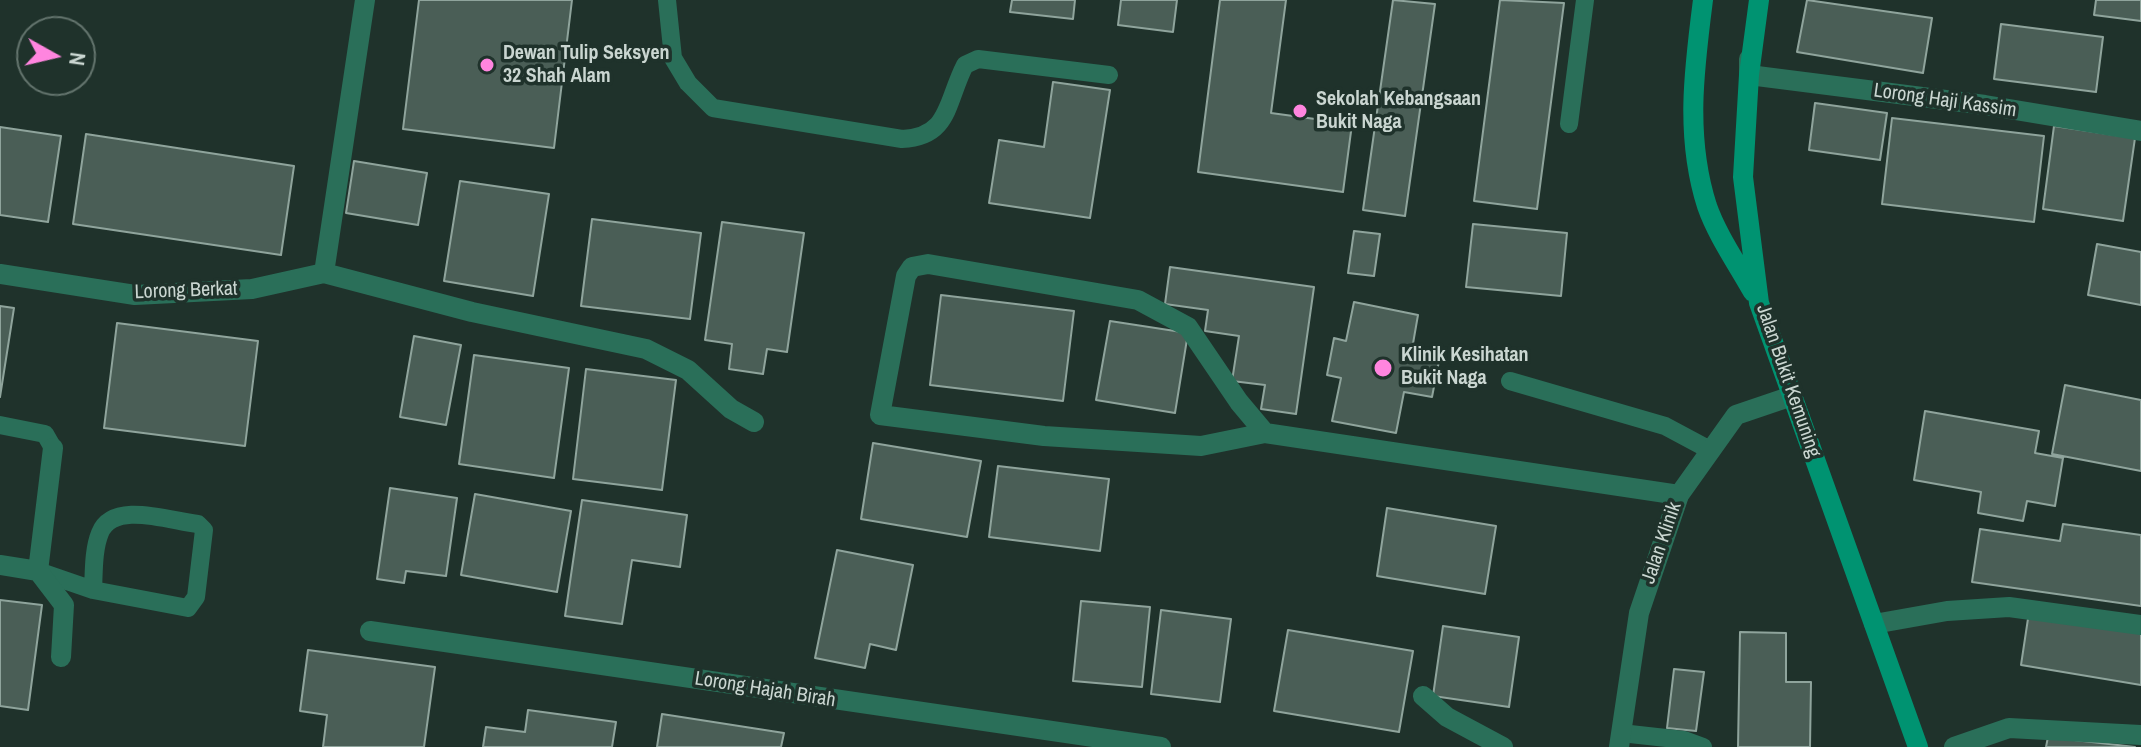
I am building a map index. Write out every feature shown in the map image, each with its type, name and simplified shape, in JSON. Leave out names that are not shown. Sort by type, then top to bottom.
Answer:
[{"type":"main road","points":[[1703,0],[1694,76],[1692,143],[1708,208],[1759,303]]},
{"type":"main road","name":"Jalan Bukit Kemuning","points":[[1759,0],[1749,75],[1743,177],[1759,303],[1918,747]]},
{"type":"street","points":[[365,0],[324,273],[472,312],[646,349],[688,370],[731,409],[754,422]]},
{"type":"street","points":[[1749,75],[1751,0]]},
{"type":"street","name":"Lorong Haji Kassim","points":[[1749,75],[1985,105],[2141,131]]},
{"type":"street","points":[[1265,433],[1239,402],[1188,327],[1138,300],[928,264],[912,267],[906,276],[880,415],[1044,436],[1201,446],[1265,433],[1679,495]]},
{"type":"street","name":"Lorong Berkat","points":[[0,274],[135,295],[252,289],[324,273]]},
{"type":"street","name":"Jalan Klinik","points":[[1620,740],[1639,613],[1679,495],[1708,449],[1736,415],[1792,396]]},
{"type":"street","points":[[38,571],[53,448]]},
{"type":"street","points":[[0,565],[38,571],[64,605],[61,657]]},
{"type":"street","points":[[1874,624],[1947,611],[2009,607],[2141,625]]},
{"type":"street","name":"Lorong Hajah Birah","points":[[370,631],[1161,747]]},
{"type":"street","points":[[1423,696],[1447,717],[1503,747]]},
{"type":"street","points":[[1954,747],[2009,728],[2141,735]]},
{"type":"lane","points":[[667,0],[673,58],[688,83],[713,108],[902,139],[924,138],[941,123],[965,65],[978,59],[1109,75]]},
{"type":"lane","points":[[1569,124],[1585,0]]},
{"type":"lane","points":[[1510,381],[1665,426],[1708,449]]},
{"type":"lane","points":[[0,425],[45,434],[53,448]]},
{"type":"lane","points":[[38,571],[93,590],[188,608],[196,597],[204,530],[198,524],[119,514],[107,520],[98,536],[93,590]]},
{"type":"lane","points":[[1620,740],[1684,740],[1703,747]]},
{"type":"building","name":"Dewan Tulip Seksyen 32 Shah Alam","points":[[419,0],[572,0],[554,148],[403,129]]},
{"type":"building","points":[[1012,0],[1075,0],[1073,19],[1010,12]]},
{"type":"building","points":[[1121,0],[1177,0],[1173,32],[1118,25]]},
{"type":"building","points":[[1220,0],[1286,0],[1271,113],[1352,124],[1343,192],[1198,172]]},
{"type":"building","points":[[1393,0],[1435,4],[1405,216],[1363,210]]},
{"type":"building","points":[[1500,0],[1564,3],[1537,209],[1474,201]]},
{"type":"building","points":[[1807,0],[1932,18],[1923,73],[1797,52]]},
{"type":"building","points":[[2096,0],[2141,0],[2141,21],[2094,15]]},
{"type":"building","points":[[2001,24],[2103,37],[2096,92],[1994,79]]},
{"type":"building","points":[[1053,82],[1110,90],[1090,218],[989,203],[999,140],[1044,147]]},
{"type":"building","points":[[1815,103],[1887,113],[1880,160],[1809,150]]},
{"type":"building","points":[[1892,118],[2044,136],[2034,222],[1882,204]]},
{"type":"building","points":[[2054,126],[2135,138],[2123,221],[2043,209]]},
{"type":"building","points":[[0,127],[61,136],[48,222],[0,215]]},
{"type":"building","points":[[86,134],[294,166],[281,255],[73,224]]},
{"type":"building","points":[[354,161],[427,173],[418,225],[346,213]]},
{"type":"building","points":[[460,181],[549,194],[533,296],[444,281]]},
{"type":"building","points":[[592,219],[701,233],[690,319],[581,306]]},
{"type":"building","points":[[722,222],[804,233],[787,352],[767,349],[763,374],[729,369],[732,344],[705,340]]},
{"type":"building","points":[[1473,224],[1567,233],[1561,296],[1466,287]]},
{"type":"building","points":[[1354,231],[1380,234],[1374,276],[1348,273]]},
{"type":"building","points":[[2097,244],[2141,252],[2141,305],[2088,295]]},
{"type":"building","points":[[1170,267],[1314,287],[1296,414],[1261,409],[1265,385],[1232,381],[1239,336],[1205,331],[1208,310],[1165,304]]},
{"type":"building","points":[[941,295],[1074,311],[1063,401],[930,385]]},
{"type":"building","name":"Klinik Kesihatan Bukit Naga","points":[[1354,302],[1418,315],[1411,355],[1439,361],[1432,397],[1404,392],[1396,433],[1332,421],[1341,378],[1327,375],[1334,338],[1346,341]]},
{"type":"building","points":[[0,306],[14,308],[0,397]]},
{"type":"building","points":[[1110,321],[1188,333],[1175,413],[1096,400]]},
{"type":"building","points":[[117,323],[258,341],[245,446],[104,428]]},
{"type":"building","points":[[414,336],[461,345],[446,425],[400,417]]},
{"type":"building","points":[[474,355],[569,368],[554,478],[459,464]]},
{"type":"building","points":[[586,369],[676,380],[662,490],[573,479]]},
{"type":"building","points":[[2065,385],[2141,400],[2141,471],[2052,454]]},
{"type":"building","points":[[1925,411],[2039,431],[2035,453],[2063,458],[2055,506],[2027,501],[2023,521],[1978,513],[1981,492],[1914,480]]},
{"type":"building","points":[[873,443],[981,461],[967,537],[861,519]]},
{"type":"building","points":[[998,466],[1109,479],[1100,551],[989,537]]},
{"type":"building","points":[[390,488],[457,498],[446,576],[406,571],[404,583],[377,579]]},
{"type":"building","points":[[475,494],[571,511],[557,592],[461,575]]},
{"type":"building","points":[[582,500],[687,515],[680,567],[632,560],[622,624],[565,616]]},
{"type":"building","points":[[1387,508],[1496,526],[1485,594],[1377,576]]},
{"type":"building","points":[[2063,524],[2141,535],[2141,606],[1972,582],[1980,529],[2060,541]]},
{"type":"building","points":[[837,550],[913,565],[896,650],[870,644],[865,668],[815,658]]},
{"type":"building","points":[[0,600],[42,605],[28,710],[0,706]]},
{"type":"building","points":[[1081,601],[1150,607],[1142,687],[1073,681]]},
{"type":"building","points":[[1161,610],[1231,619],[1220,702],[1151,694]]},
{"type":"building","points":[[2029,612],[2141,631],[2141,685],[2021,665]]},
{"type":"building","points":[[1443,626],[1519,637],[1509,707],[1433,696]]},
{"type":"building","points":[[1288,630],[1413,651],[1399,732],[1274,711]]},
{"type":"building","points":[[1740,632],[1786,633],[1786,682],[1811,682],[1810,747],[1738,747]]},
{"type":"building","points":[[308,650],[435,667],[424,747],[323,747],[327,715],[300,711]]},
{"type":"building","points":[[1674,669],[1704,672],[1696,731],[1667,728]]},
{"type":"building","points":[[528,710],[616,722],[612,747],[483,747],[486,727],[525,732]]},
{"type":"building","points":[[662,714],[784,733],[781,747],[657,747]]},
{"type":"building","points":[[2048,737],[2135,747],[2046,747]]},
{"type":"place","name":"Dewan Tulip Seksyen 32 Shah Alam","points":[[487,65]]},
{"type":"place","name":"Sekolah Kebangsaan Bukit Naga","points":[[1300,111]]},
{"type":"place","name":"Klinik Kesihatan Bukit Naga","points":[[1383,368]]}]
